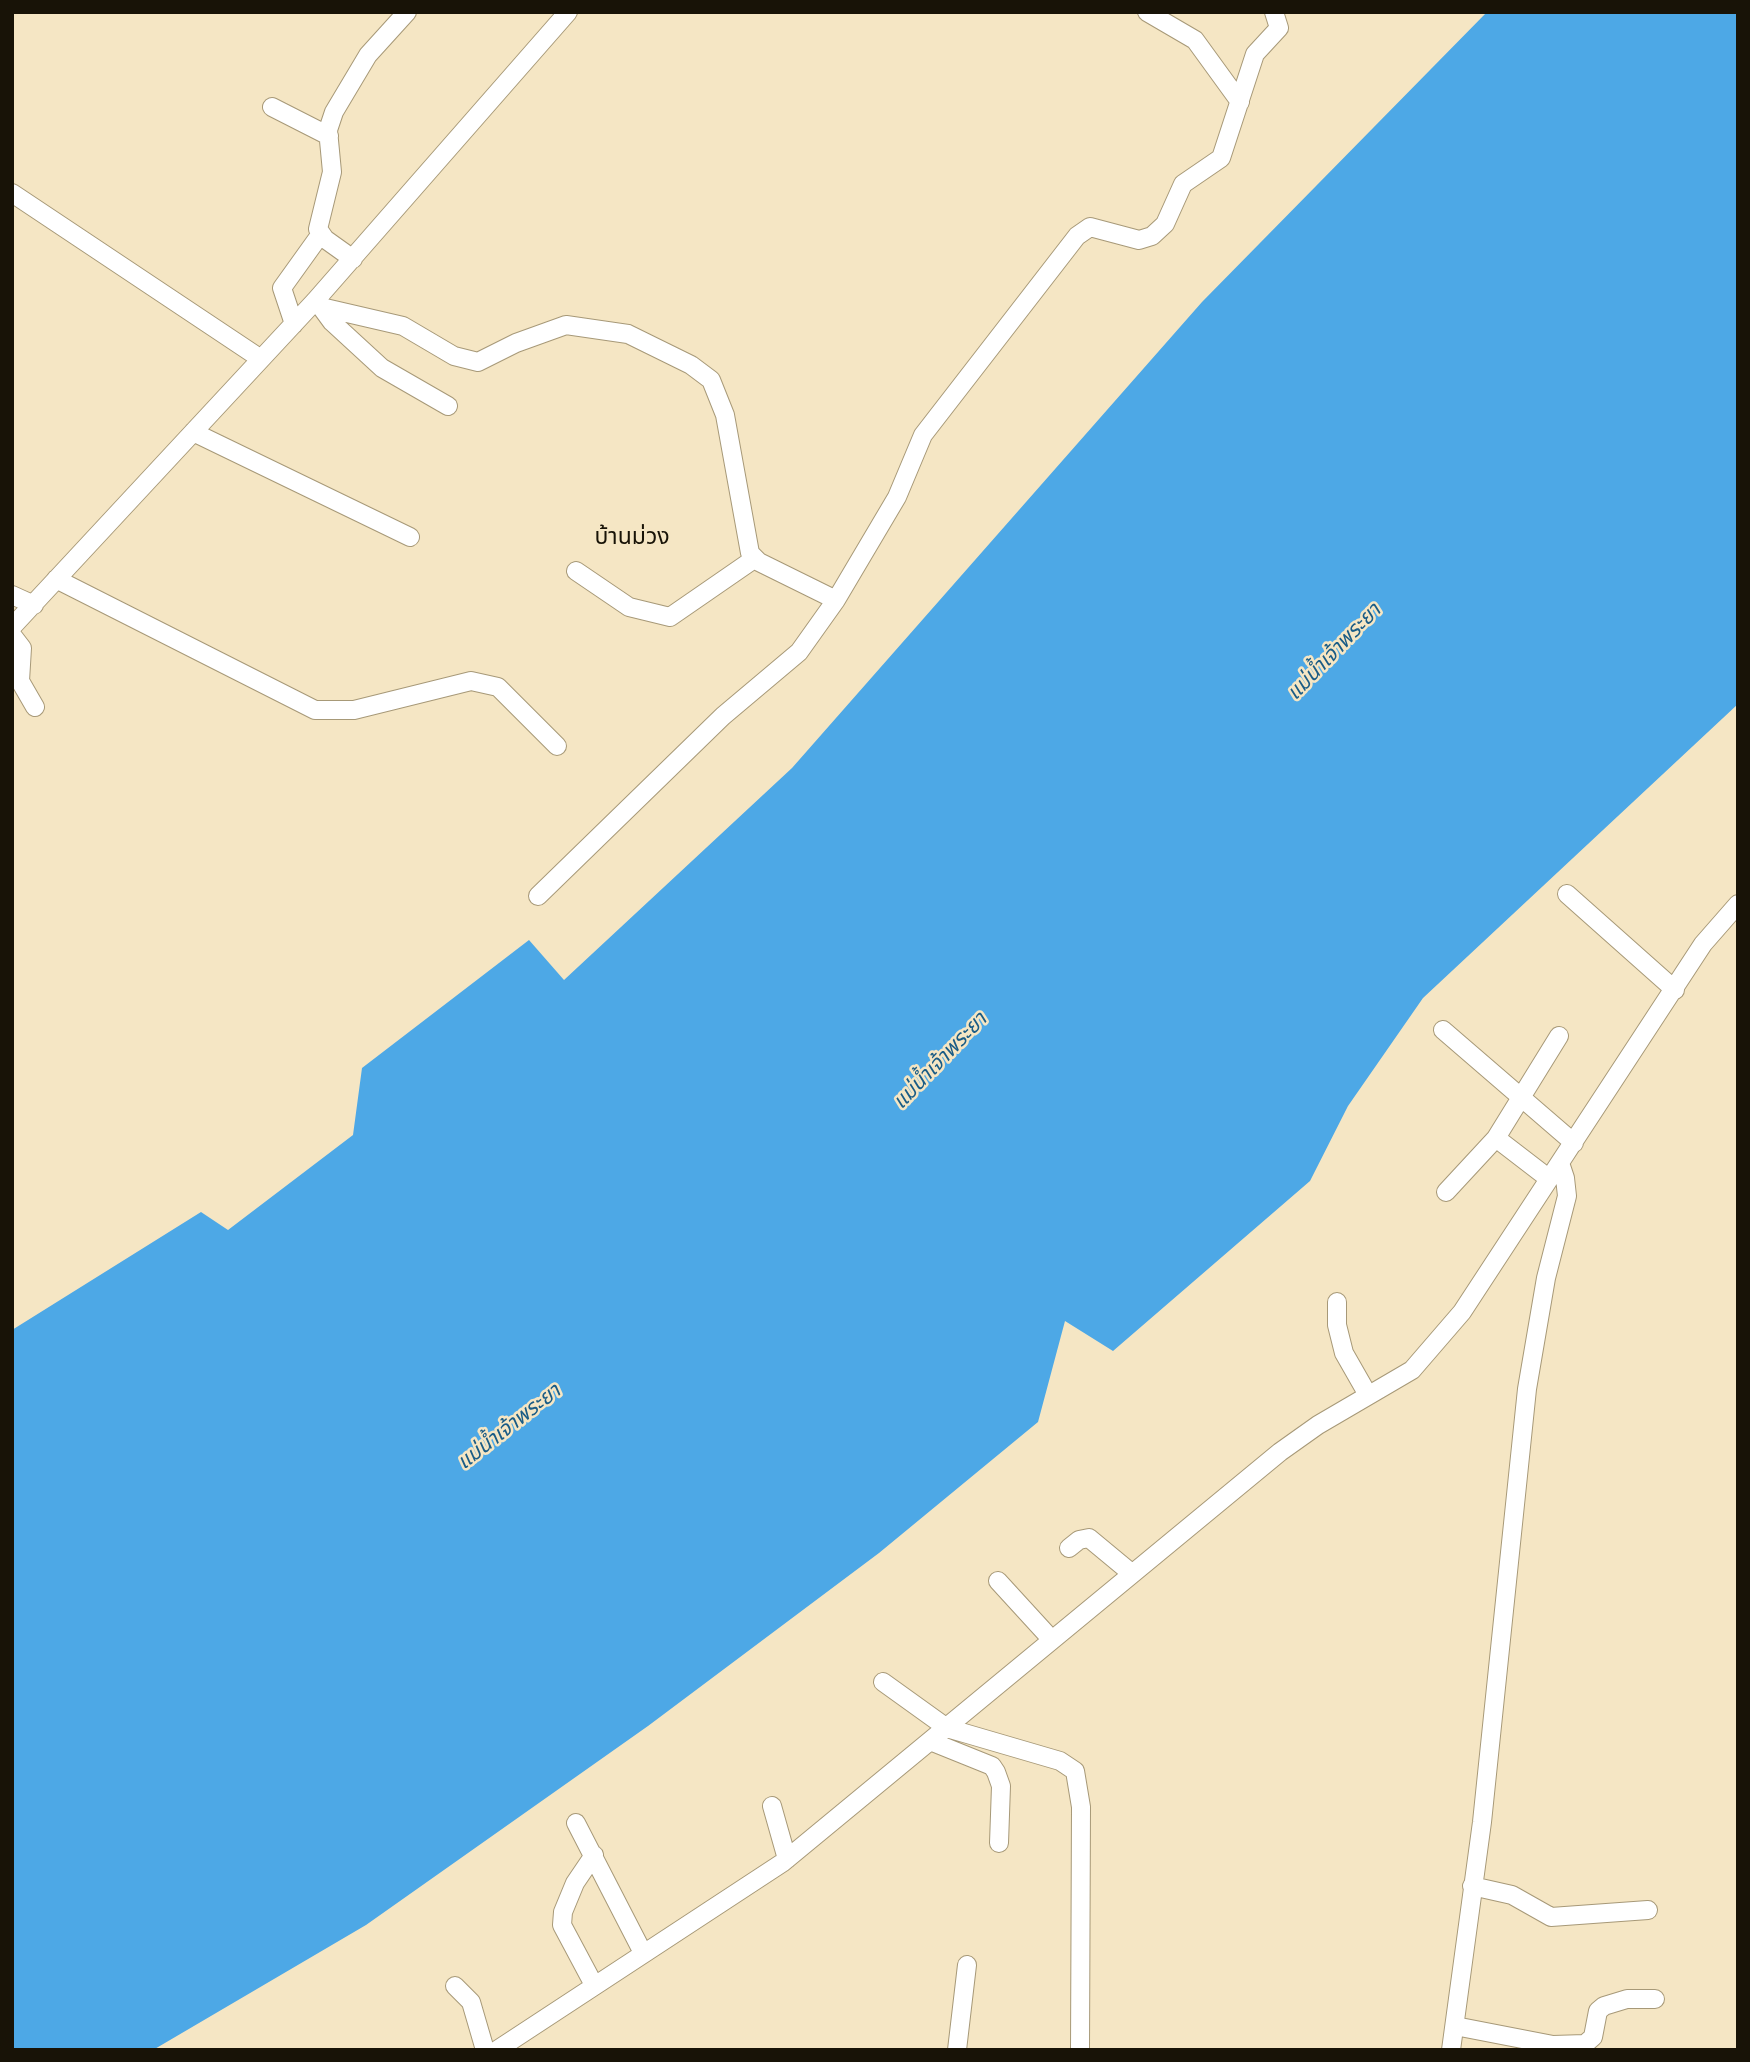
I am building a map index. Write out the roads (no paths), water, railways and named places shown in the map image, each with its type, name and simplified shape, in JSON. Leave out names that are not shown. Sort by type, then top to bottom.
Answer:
[{"type":"street","points":[[294,324],[282,288],[286,278],[316,239],[318,220],[332,172],[329,136],[334,112],[368,55],[407,12]]},
{"type":"street","points":[[12,627],[294,324],[318,304],[353,259],[568,12]]},
{"type":"street","points":[[1147,12],[1195,40],[1240,102]]},
{"type":"street","points":[[538,896],[723,716],[799,652],[836,600],[897,497],[923,435],[1077,236],[1090,227],[1139,240],[1152,236],[1164,224],[1183,184],[1222,158],[1255,54],[1279,29],[1274,12]]},
{"type":"street","points":[[272,107],[329,136]]},
{"type":"street","points":[[12,193],[261,359]]},
{"type":"street","points":[[316,239],[353,259]]},
{"type":"street","points":[[318,304],[332,322],[382,368],[448,406]]},
{"type":"street","points":[[318,304],[403,326],[454,356],[478,362],[516,343],[566,325],[628,334],[691,365],[711,380],[725,415],[748,544],[754,559],[836,600]]},
{"type":"street","points":[[193,432],[410,537]]},
{"type":"street","points":[[576,571],[629,607],[670,617],[754,559]]},
{"type":"street","points":[[57,579],[315,710],[354,710],[471,681],[498,687],[557,746]]},
{"type":"street","points":[[12,595],[33,604]]},
{"type":"street","points":[[12,635],[22,648],[20,681],[34,707]]},
{"type":"street","points":[[1567,894],[1675,990]]},
{"type":"street","points":[[497,2050],[787,1859],[1130,1572],[1280,1451],[1367,1395],[1404,1377],[1446,1332],[1574,1143],[1703,944],[1738,904]]},
{"type":"street","points":[[1443,1030],[1574,1143]]},
{"type":"street","points":[[1446,1192],[1496,1138],[1559,1037]]},
{"type":"street","points":[[1496,1138],[1548,1178]]},
{"type":"street","points":[[1451,2050],[1482,1822],[1527,1389],[1546,1278],[1567,1196],[1566,1178],[1560,1163]]},
{"type":"street","points":[[1337,1302],[1337,1325],[1344,1353],[1367,1395]]},
{"type":"street","points":[[1069,1548],[1079,1540],[1090,1538],[1130,1572]]},
{"type":"street","points":[[998,1581],[1052,1640]]},
{"type":"street","points":[[883,1682],[947,1727],[1060,1761],[1075,1771],[1081,1807],[1080,2050]]},
{"type":"street","points":[[930,1741],[992,1766],[1001,1786],[999,1843]]},
{"type":"street","points":[[772,1806],[787,1859]]},
{"type":"street","points":[[576,1823],[643,1953]]},
{"type":"street","points":[[594,1855],[575,1883],[563,1912],[562,1925],[594,1985]]},
{"type":"street","points":[[1472,1886],[1504,1892],[1550,1917],[1648,1910]]},
{"type":"street","points":[[957,2050],[967,1965]]},
{"type":"street","points":[[455,1986],[471,2002],[485,2050]]},
{"type":"street","points":[[1454,2025],[1553,2045],[1577,2045],[1590,2042],[1598,2011],[1604,2006],[1627,1999],[1655,1999]]},
{"type":"water","name":"แม่น้ำเจ้าพระยา","points":[[1487,12],[1738,12],[1738,704],[1423,998],[1348,1106],[1310,1181],[1113,1351],[1065,1321],[1038,1422],[879,1553],[648,1726],[366,1925],[153,2050],[12,2050],[12,1330],[201,1212],[228,1230],[353,1135],[362,1068],[529,940],[564,980],[792,768],[1202,302]]},
{"type":"district","name":"บ้านม่วง","points":[[632,537]]}]
